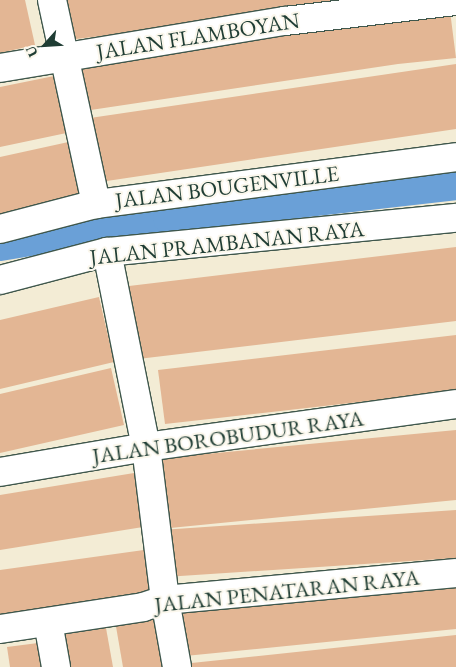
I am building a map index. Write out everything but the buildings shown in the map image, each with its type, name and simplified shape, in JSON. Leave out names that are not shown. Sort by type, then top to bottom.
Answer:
[{"type":"street","points":[[52,0],[96,204]]},
{"type":"street","name":"JALAN FLAMBOYAN","points":[[0,68],[285,21],[456,1]]},
{"type":"street","name":"JALAN BOUGENVILLE","points":[[0,229],[96,204],[456,157]]},
{"type":"street","name":"JALAN PRAMBANAN RAYA","points":[[0,280],[107,252],[456,218]]},
{"type":"street","points":[[107,252],[146,447],[165,600],[177,667]]},
{"type":"street","name":"JALAN BOROBUDUR RAYA","points":[[0,472],[146,447],[456,404]]},
{"type":"street","name":"JALAN PENATARAN RAYA","points":[[0,629],[143,607],[165,600],[456,572]]},
{"type":"street","points":[[48,622],[56,667]]},
{"type":"waterway","points":[[0,246],[167,218],[456,185]]}]
